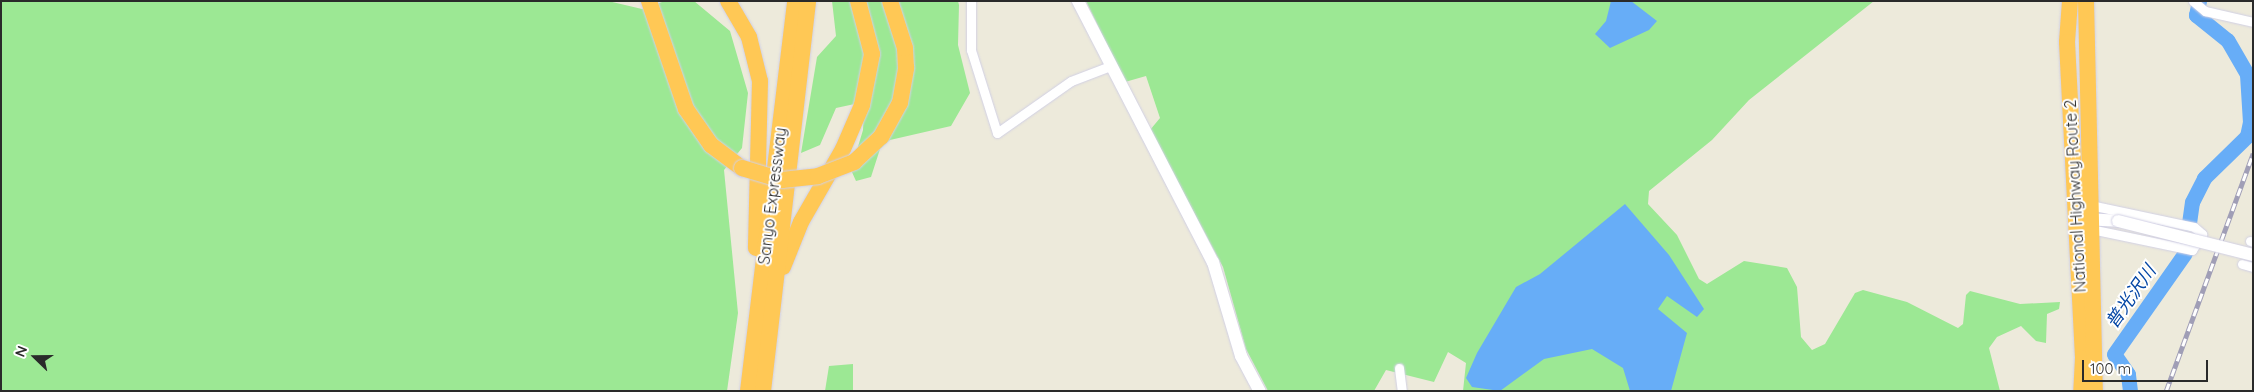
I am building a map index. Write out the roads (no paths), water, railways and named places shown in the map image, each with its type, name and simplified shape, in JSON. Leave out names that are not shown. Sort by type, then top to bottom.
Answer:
[{"type":"highway","points":[[649,1],[686,109],[711,145],[742,168],[782,180],[818,176],[854,162],[881,137],[900,103],[906,68],[905,48],[890,1]]},
{"type":"highway","points":[[728,1],[755,57],[762,102],[748,385]]},
{"type":"highway","name":"Sanyo Expressway","points":[[748,385],[795,1]]},
{"type":"highway","name":"Sanyo Expressway","points":[[763,391],[808,1]]},
{"type":"highway","points":[[775,284],[816,193],[855,125],[868,84],[870,38],[858,1]]},
{"type":"highway","points":[[2065,1],[2067,42]]},
{"type":"highway","name":"National Highway Route 2","points":[[2070,1],[2067,42],[2087,218],[2095,391]]},
{"type":"highway","name":"National Highway Route 2","points":[[2081,391],[2087,218],[2086,4]]},
{"type":"street","points":[[972,1],[971,50],[997,133],[1070,81],[1110,66]]},
{"type":"street","points":[[1078,1],[1213,262],[1241,356],[1260,391]]},
{"type":"street","points":[[2196,5],[2253,22]]},
{"type":"street","points":[[2087,218],[2194,227],[2202,234],[2192,250],[2087,218]]},
{"type":"street","points":[[2087,218],[2118,221],[2253,255]]},
{"type":"street","points":[[2242,264],[2253,266]]},
{"type":"street","points":[[1399,368],[1402,391]]},
{"type":"water","points":[[1611,1],[1631,1],[1657,21],[1649,30],[1610,48],[1595,34],[1606,21]]},
{"type":"water","points":[[1625,204],[1669,255],[1704,309],[1697,317],[1667,296],[1658,309],[1687,333],[1671,391],[1630,391],[1623,368],[1592,349],[1544,359],[1500,391],[1472,387],[1466,378],[1477,353],[1516,287],[1540,274]]},
{"type":"waterway","name":"普光沢川","points":[[2189,223],[2192,202],[2204,178],[2247,136],[2250,122],[2247,74],[2227,40],[2196,15],[2199,1]]},
{"type":"waterway","name":"普光沢川","points":[[2130,391],[2128,374],[2114,354],[2185,253]]},
{"type":"railway","points":[[2166,391],[2253,153]]}]
